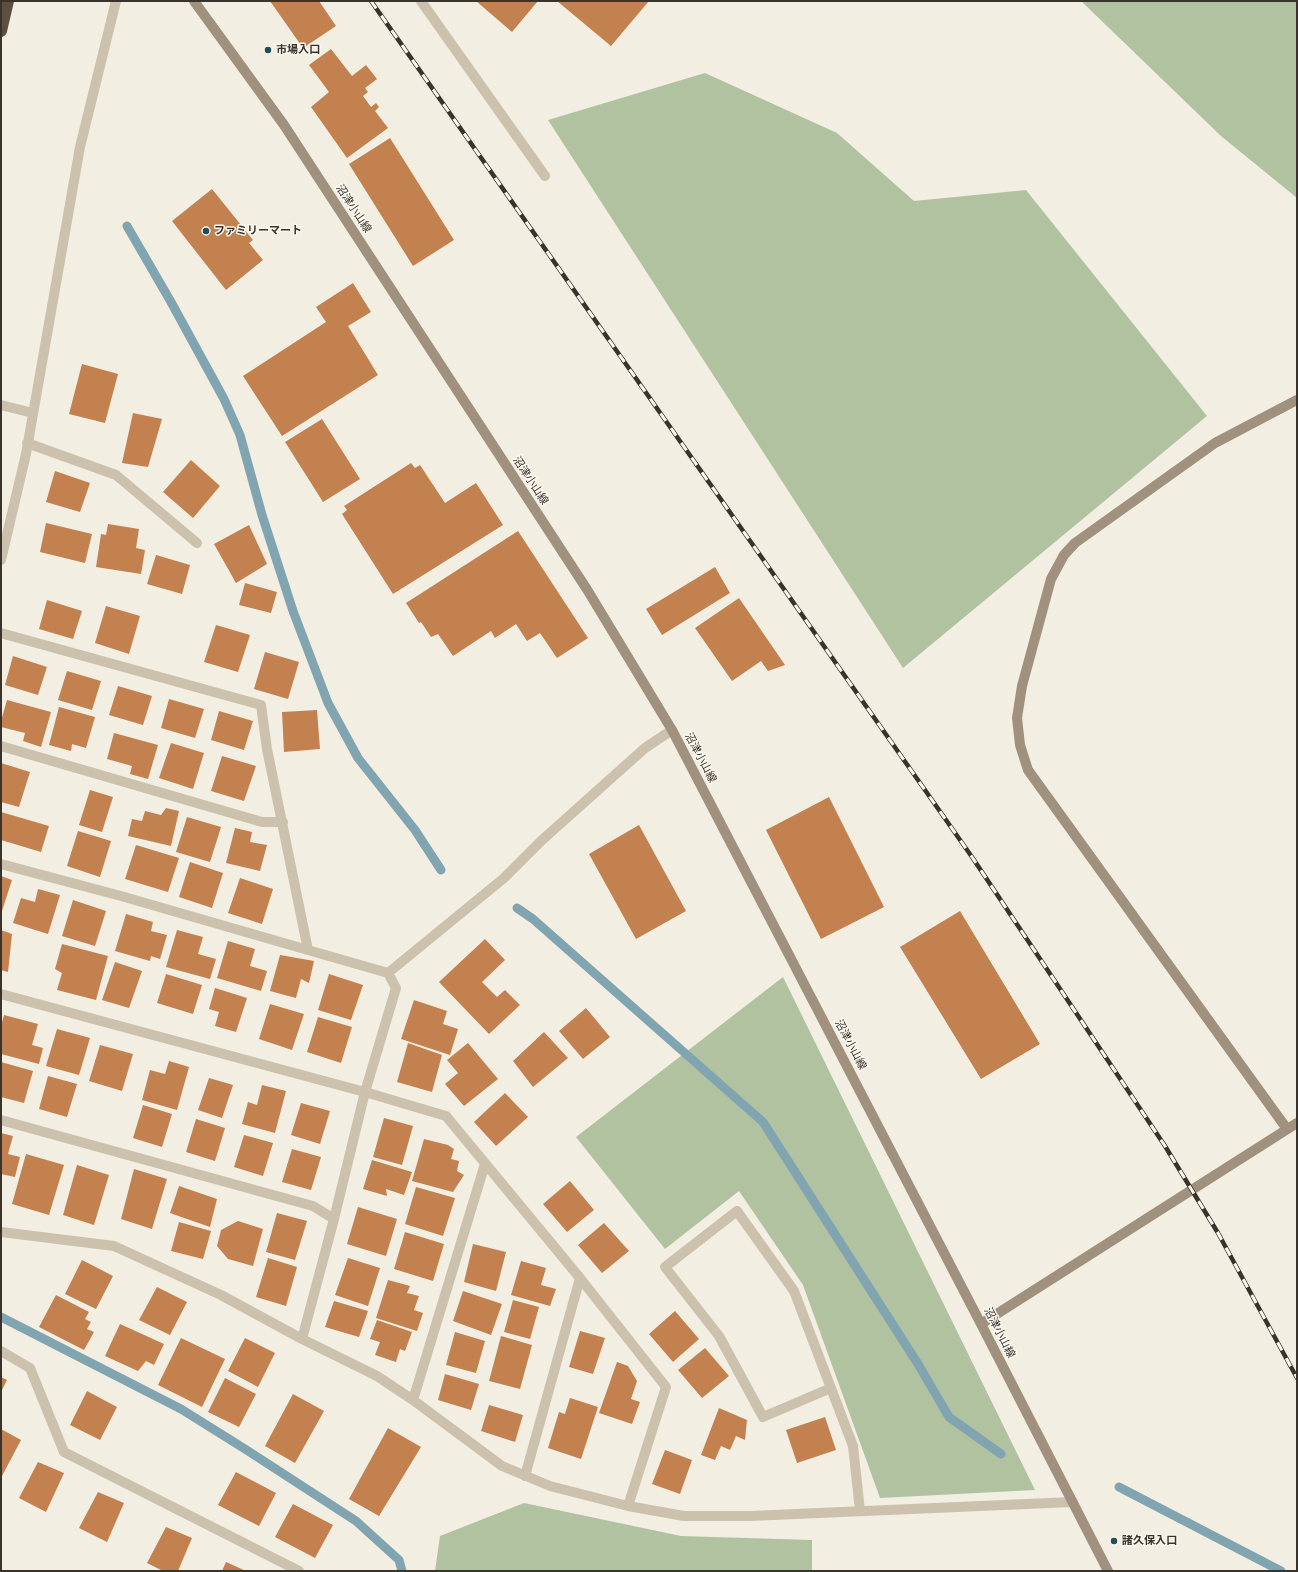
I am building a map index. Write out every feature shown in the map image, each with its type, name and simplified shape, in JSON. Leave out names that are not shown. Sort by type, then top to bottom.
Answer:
[{"type":"highway","points":[[1,31],[8,1]]},
{"type":"main road","name":"沼津小山線","points":[[194,1],[284,125],[588,591],[672,730],[982,1324],[1108,1571]]},
{"type":"main road","points":[[1287,1129],[1028,770],[1020,745],[1017,718],[1022,686],[1051,579],[1064,555],[1075,543],[1215,443],[1297,400]]},
{"type":"main road","points":[[982,1324],[1297,1123]]},
{"type":"street","points":[[1,560],[33,412],[80,147],[116,1]]},
{"type":"street","points":[[421,1],[545,176]]},
{"type":"street","points":[[1,405],[33,412]]},
{"type":"street","points":[[27,443],[116,475],[197,543]]},
{"type":"street","points":[[1,632],[261,706],[267,749],[308,950]]},
{"type":"street","points":[[388,973],[504,878],[541,841],[645,748],[672,730]]},
{"type":"street","points":[[1,746],[262,822],[283,822]]},
{"type":"street","points":[[1,864],[122,896],[388,973],[396,988],[365,1092],[334,1219],[302,1339]]},
{"type":"street","points":[[1,994],[365,1092],[446,1116],[580,1278],[666,1387],[628,1506]]},
{"type":"street","points":[[1,1120],[313,1206],[334,1219]]},
{"type":"street","points":[[414,1400],[485,1164]]},
{"type":"street","points":[[831,1388],[764,1417],[719,1336],[664,1267],[737,1210],[794,1291],[831,1388],[853,1446],[860,1511]]},
{"type":"street","points":[[1,1232],[114,1246],[221,1295],[302,1339],[377,1376],[414,1400],[502,1466],[550,1486],[628,1506],[684,1516],[750,1516],[1073,1502]]},
{"type":"street","points":[[525,1476],[580,1278]]},
{"type":"street","points":[[1,1351],[30,1368],[64,1452],[299,1571]]},
{"type":"green space","points":[[1081,1],[1297,1],[1297,198],[1221,136]]},
{"type":"green space","points":[[705,73],[837,133],[914,201],[1026,190],[1207,416],[903,668],[548,120]]},
{"type":"green space","points":[[783,977],[1035,1490],[880,1498],[803,1285],[739,1191],[665,1249],[576,1137]]},
{"type":"green space","points":[[524,1503],[681,1536],[812,1540],[812,1571],[435,1571],[440,1536]]},
{"type":"building","points":[[270,1],[319,1],[336,26],[303,48]]},
{"type":"building","points":[[476,1],[538,1],[512,32]]},
{"type":"building","points":[[557,1],[649,1],[611,46]]},
{"type":"building","points":[[331,49],[352,76],[366,65],[377,79],[365,88],[368,92],[363,96],[371,107],[376,103],[379,107],[375,111],[388,128],[347,158],[311,107],[329,92],[309,65]]},
{"type":"building","points":[[390,138],[454,240],[413,266],[349,164]]},
{"type":"building","points":[[212,189],[253,240],[249,243],[263,260],[226,290],[172,221]]},
{"type":"building","points":[[353,283],[371,312],[348,326],[378,375],[282,436],[243,376],[326,322],[316,307]]},
{"type":"building","points":[[82,364],[118,374],[105,423],[69,414]]},
{"type":"building","points":[[133,413],[162,419],[148,467],[122,463]]},
{"type":"building","points":[[322,419],[360,479],[323,502],[285,442]]},
{"type":"building","points":[[191,460],[220,486],[193,518],[163,492]]},
{"type":"building","points":[[411,463],[415,468],[420,465],[445,503],[476,483],[503,525],[393,594],[342,514],[347,510],[344,506]]},
{"type":"building","points":[[55,471],[90,483],[80,512],[46,502]]},
{"type":"building","points":[[46,523],[92,534],[85,563],[40,552]]},
{"type":"building","points":[[108,524],[139,529],[136,548],[145,550],[141,574],[96,567],[101,534],[106,535]]},
{"type":"building","points":[[249,525],[267,564],[236,583],[214,544]]},
{"type":"building","points":[[518,531],[588,638],[557,658],[540,633],[527,641],[516,624],[495,638],[491,631],[453,656],[438,634],[431,637],[421,622],[419,623],[406,603]]},
{"type":"building","points":[[156,555],[190,565],[182,594],[147,584]]},
{"type":"building","points":[[715,567],[730,593],[662,635],[646,609]]},
{"type":"building","points":[[245,583],[277,592],[271,613],[239,605]]},
{"type":"building","points":[[739,598],[785,665],[768,671],[761,661],[732,681],[695,628]]},
{"type":"building","points":[[47,600],[82,611],[73,639],[39,629]]},
{"type":"building","points":[[106,606],[140,616],[129,654],[95,643]]},
{"type":"building","points":[[216,625],[250,635],[238,672],[204,662]]},
{"type":"building","points":[[265,652],[299,662],[288,699],[254,689]]},
{"type":"building","points":[[13,656],[47,667],[38,695],[5,685]]},
{"type":"building","points":[[67,671],[101,681],[92,710],[58,700]]},
{"type":"building","points":[[118,686],[152,696],[143,725],[109,715]]},
{"type":"building","points":[[169,699],[204,709],[195,738],[161,728]]},
{"type":"building","points":[[7,700],[51,712],[41,747],[23,741],[25,733],[1,727],[1,721]]},
{"type":"building","points":[[59,707],[95,717],[86,748],[72,744],[71,751],[49,745]]},
{"type":"building","points":[[317,710],[320,749],[284,752],[282,712]]},
{"type":"building","points":[[219,711],[253,721],[244,750],[211,740]]},
{"type":"building","points":[[114,733],[158,745],[148,779],[130,774],[132,766],[107,759]]},
{"type":"building","points":[[171,743],[204,753],[193,789],[159,778]]},
{"type":"building","points":[[222,756],[256,766],[244,801],[211,791]]},
{"type":"building","points":[[1,763],[30,772],[19,807],[1,802]]},
{"type":"building","points":[[90,790],[113,797],[102,832],[79,825]]},
{"type":"building","points":[[829,797],[884,907],[821,939],[766,830]]},
{"type":"building","points":[[166,808],[179,811],[171,846],[128,836],[132,819],[142,821],[145,811],[161,815]]},
{"type":"building","points":[[1,812],[49,826],[41,852],[1,840]]},
{"type":"building","points":[[187,817],[221,827],[210,862],[176,852]]},
{"type":"building","points":[[639,825],[686,911],[636,939],[589,854]]},
{"type":"building","points":[[235,828],[252,832],[250,842],[267,845],[260,871],[226,863]]},
{"type":"building","points":[[78,831],[111,841],[100,877],[67,866]]},
{"type":"building","points":[[136,845],[179,858],[168,892],[125,879]]},
{"type":"building","points":[[190,862],[223,873],[212,908],[179,897]]},
{"type":"building","points":[[1,876],[12,880],[1,914]]},
{"type":"building","points":[[240,878],[273,889],[262,924],[228,913]]},
{"type":"building","points":[[38,889],[60,895],[48,934],[13,923],[21,898],[35,902]]},
{"type":"building","points":[[73,900],[106,911],[95,946],[62,936]]},
{"type":"building","points":[[960,911],[1040,1044],[981,1079],[900,947]]},
{"type":"building","points":[[126,914],[153,922],[151,931],[167,935],[160,959],[151,956],[150,961],[115,951]]},
{"type":"building","points":[[1,930],[12,934],[8,972],[1,970]]},
{"type":"building","points":[[177,930],[203,937],[198,954],[216,959],[210,979],[166,967]]},
{"type":"building","points":[[485,939],[505,960],[482,982],[497,997],[505,990],[520,1005],[489,1034],[439,982]]},
{"type":"building","points":[[228,941],[255,949],[250,966],[267,971],[261,991],[217,978]]},
{"type":"building","points":[[62,944],[108,956],[96,1000],[57,990],[62,973],[55,969]]},
{"type":"building","points":[[280,955],[314,961],[309,983],[301,979],[296,998],[270,991]]},
{"type":"building","points":[[115,962],[142,971],[129,1008],[102,1000]]},
{"type":"building","points":[[166,974],[202,985],[193,1014],[157,1003]]},
{"type":"building","points":[[329,974],[363,985],[351,1020],[318,1010]]},
{"type":"building","points":[[215,988],[247,998],[236,1032],[215,1026],[219,1012],[209,1009]]},
{"type":"building","points":[[414,1000],[447,1011],[443,1024],[458,1029],[450,1055],[401,1039]]},
{"type":"building","points":[[270,1004],[304,1014],[292,1050],[259,1039]]},
{"type":"building","points":[[586,1008],[610,1037],[583,1059],[559,1031]]},
{"type":"building","points":[[4,1015],[38,1024],[32,1045],[43,1048],[39,1064],[1,1054],[1,1026]]},
{"type":"building","points":[[318,1017],[352,1027],[341,1063],[307,1052]]},
{"type":"building","points":[[57,1029],[90,1038],[79,1075],[46,1066]]},
{"type":"building","points":[[544,1032],[568,1058],[533,1087],[513,1061]]},
{"type":"building","points":[[408,1043],[442,1055],[432,1092],[397,1082]]},
{"type":"building","points":[[468,1043],[498,1079],[464,1106],[445,1084],[458,1073],[447,1060]]},
{"type":"building","points":[[100,1045],[133,1054],[122,1091],[89,1081]]},
{"type":"building","points":[[169,1061],[189,1067],[177,1110],[142,1100],[150,1070],[165,1074]]},
{"type":"building","points":[[1,1062],[33,1071],[24,1103],[1,1097]]},
{"type":"building","points":[[48,1076],[77,1084],[67,1117],[39,1109]]},
{"type":"building","points":[[209,1078],[233,1085],[222,1118],[198,1110]]},
{"type":"building","points":[[262,1085],[286,1091],[275,1133],[242,1124],[248,1102],[257,1105]]},
{"type":"building","points":[[505,1093],[528,1117],[496,1146],[474,1122]]},
{"type":"building","points":[[301,1103],[330,1111],[320,1144],[291,1135]]},
{"type":"building","points":[[143,1105],[172,1114],[162,1147],[133,1138]]},
{"type":"building","points":[[384,1118],[413,1126],[402,1165],[373,1157]]},
{"type":"building","points":[[196,1119],[225,1128],[215,1161],[186,1152]]},
{"type":"building","points":[[1,1133],[13,1136],[8,1154],[20,1157],[15,1177],[1,1174]]},
{"type":"building","points":[[244,1135],[273,1143],[263,1176],[234,1167]]},
{"type":"building","points":[[424,1139],[448,1145],[454,1149],[451,1159],[459,1161],[457,1171],[464,1175],[453,1192],[412,1181]]},
{"type":"building","points":[[292,1149],[321,1157],[311,1190],[282,1182]]},
{"type":"building","points":[[26,1154],[64,1165],[49,1215],[12,1204]]},
{"type":"building","points":[[372,1160],[412,1172],[404,1195],[386,1189],[387,1196],[363,1189]]},
{"type":"building","points":[[77,1165],[109,1175],[94,1225],[63,1215]]},
{"type":"building","points":[[134,1169],[167,1179],[152,1229],[121,1219]]},
{"type":"building","points":[[570,1181],[594,1210],[567,1232],[543,1204]]},
{"type":"building","points":[[179,1186],[217,1199],[210,1227],[170,1213]]},
{"type":"building","points":[[416,1187],[455,1198],[443,1236],[405,1224]]},
{"type":"building","points":[[358,1207],[397,1219],[386,1256],[347,1244]]},
{"type":"building","points":[[277,1213],[307,1221],[295,1260],[266,1252]]},
{"type":"building","points":[[238,1221],[263,1229],[253,1266],[228,1259],[217,1246],[221,1230]]},
{"type":"building","points":[[179,1222],[211,1231],[203,1259],[171,1251]]},
{"type":"building","points":[[604,1223],[629,1251],[602,1273],[578,1245]]},
{"type":"building","points":[[405,1232],[444,1244],[433,1281],[394,1269]]},
{"type":"building","points":[[473,1244],[506,1252],[496,1291],[464,1282]]},
{"type":"building","points":[[268,1258],[297,1267],[286,1306],[256,1297]]},
{"type":"building","points":[[348,1258],[380,1268],[368,1306],[335,1295]]},
{"type":"building","points":[[82,1260],[113,1276],[96,1309],[65,1294]]},
{"type":"building","points":[[521,1261],[546,1268],[541,1285],[556,1289],[550,1306],[511,1295]]},
{"type":"building","points":[[388,1280],[410,1286],[407,1293],[419,1296],[414,1310],[423,1313],[417,1331],[376,1318]]},
{"type":"building","points":[[157,1287],[187,1302],[170,1335],[139,1320]]},
{"type":"building","points":[[463,1291],[502,1304],[491,1335],[453,1321]]},
{"type":"building","points":[[56,1295],[89,1312],[85,1319],[91,1322],[87,1329],[94,1332],[84,1350],[39,1327]]},
{"type":"building","points":[[513,1300],[539,1307],[530,1339],[504,1332]]},
{"type":"building","points":[[334,1301],[368,1311],[359,1337],[325,1327]]},
{"type":"building","points":[[675,1311],[699,1339],[673,1362],[649,1334]]},
{"type":"building","points":[[377,1320],[412,1332],[405,1351],[400,1349],[396,1362],[375,1355],[380,1342],[370,1339]]},
{"type":"building","points":[[120,1324],[164,1344],[154,1365],[146,1361],[138,1371],[105,1356]]},
{"type":"building","points":[[580,1331],[605,1338],[593,1374],[569,1367]]},
{"type":"building","points":[[455,1332],[485,1341],[476,1373],[446,1365]]},
{"type":"building","points":[[501,1336],[532,1345],[520,1389],[489,1381]]},
{"type":"building","points":[[181,1338],[225,1359],[202,1407],[158,1385]]},
{"type":"building","points":[[245,1338],[275,1353],[258,1387],[228,1371]]},
{"type":"building","points":[[705,1348],[729,1376],[702,1398],[678,1370]]},
{"type":"building","points":[[617,1362],[628,1366],[637,1381],[631,1399],[640,1402],[632,1424],[599,1413]]},
{"type":"building","points":[[445,1374],[479,1384],[471,1410],[438,1400]]},
{"type":"building","points":[[1,1377],[7,1380],[1,1392]]},
{"type":"building","points":[[225,1378],[256,1394],[239,1427],[208,1412]]},
{"type":"building","points":[[87,1391],[117,1407],[100,1440],[70,1425]]},
{"type":"building","points":[[293,1394],[324,1411],[295,1463],[265,1446]]},
{"type":"building","points":[[570,1398],[598,1407],[581,1459],[548,1448],[559,1412],[565,1414]]},
{"type":"building","points":[[489,1405],[523,1415],[515,1442],[481,1431]]},
{"type":"building","points":[[719,1408],[747,1420],[745,1440],[736,1436],[730,1450],[721,1446],[715,1460],[701,1455]]},
{"type":"building","points":[[825,1417],[836,1450],[797,1463],[786,1430]]},
{"type":"building","points":[[388,1428],[421,1447],[379,1516],[349,1499]]},
{"type":"building","points":[[1,1429],[21,1440],[2,1476],[1,1475]]},
{"type":"building","points":[[665,1450],[692,1460],[680,1494],[652,1484]]},
{"type":"building","points":[[38,1462],[64,1473],[46,1512],[19,1498]]},
{"type":"building","points":[[236,1472],[276,1493],[259,1526],[218,1505]]},
{"type":"building","points":[[98,1492],[124,1503],[107,1542],[79,1528]]},
{"type":"building","points":[[293,1504],[333,1525],[315,1558],[275,1537]]},
{"type":"building","points":[[166,1527],[192,1538],[178,1571],[163,1571],[147,1563]]},
{"type":"building","points":[[226,1562],[246,1571],[222,1571]]},
{"type":"waterway","points":[[127,226],[171,302],[224,399],[240,435],[262,515],[293,611],[328,703],[358,758],[415,830],[441,870]]},
{"type":"waterway","points":[[517,908],[533,919],[763,1122],[918,1364],[949,1417],[1001,1454]]},
{"type":"waterway","points":[[1,1317],[181,1409],[245,1449],[356,1521],[399,1560],[402,1571]]},
{"type":"waterway","points":[[1119,1487],[1281,1571]]},
{"type":"railway","points":[[371,1],[972,857],[1165,1146],[1218,1233],[1297,1378]]},
{"type":"place","name":"市場入口","points":[[268,50]]},
{"type":"place","name":"ファミリーマート","points":[[206,231]]},
{"type":"place","name":"諸久保入口","points":[[1114,1541]]}]
